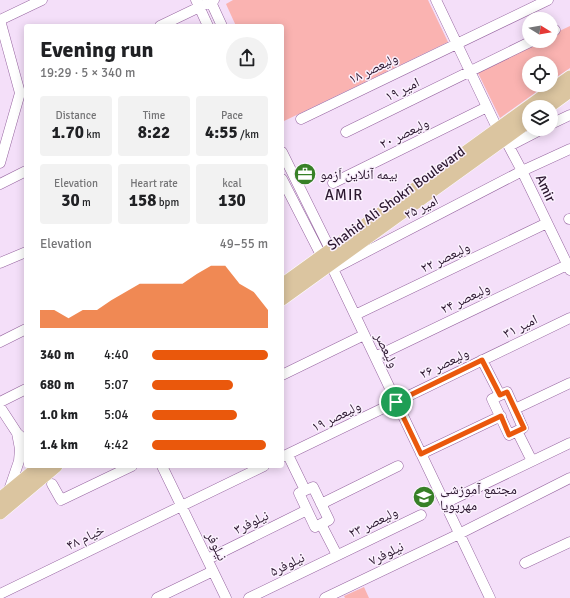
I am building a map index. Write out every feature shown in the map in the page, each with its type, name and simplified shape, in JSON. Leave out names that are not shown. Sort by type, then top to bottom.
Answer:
[{"type":"main road","name":"Shahid Ali Shokri Boulevard","points":[[504,138],[570,77]]},
{"type":"main road","points":[[558,100],[570,91]]},
{"type":"main road","name":"Shahid Ali Shokri Boulevard","points":[[284,291],[522,126]]},
{"type":"main road","points":[[4,496],[38,468]]},
{"type":"main road","points":[[0,513],[54,468]]},
{"type":"street","points":[[0,163],[23,92],[0,20],[42,0]]},
{"type":"street","points":[[164,24],[197,4],[212,0],[221,24]]},
{"type":"street","name":"Amir","points":[[436,0],[487,108],[522,170],[568,268]]},
{"type":"street","name":"ولیعصر ۱۸","points":[[301,119],[548,0]]},
{"type":"street","points":[[197,4],[207,24]]},
{"type":"street","name":"امیر ۱۹","points":[[346,132],[522,46]]},
{"type":"street","name":"ولیعصر ۲۰","points":[[333,183],[487,108]]},
{"type":"street","points":[[558,121],[570,115]]},
{"type":"street","points":[[504,138],[522,134]]},
{"type":"street","name":"امیر ۲۵","points":[[329,261],[570,149]]},
{"type":"street","points":[[284,157],[329,261]]},
{"type":"street","points":[[0,184],[24,172]]},
{"type":"street","points":[[284,182],[329,261]]},
{"type":"street","name":"ولیعصر ۲۲","points":[[355,315],[547,223]]},
{"type":"street","points":[[0,264],[24,253]]},
{"type":"street","name":"ولیعصر","points":[[329,261],[490,598]]},
{"type":"street","name":"ولیعصر ۲۴","points":[[375,357],[568,268]]},
{"type":"street","name":"امیر ۳۱","points":[[482,360],[570,318]]},
{"type":"street","points":[[0,342],[24,330]]},
{"type":"street","points":[[284,374],[364,336]]},
{"type":"street","points":[[482,360],[500,395]]},
{"type":"street","name":"ولیعصر ۲۶","points":[[396,402],[482,360]]},
{"type":"street","points":[[515,409],[570,383]]},
{"type":"street","points":[[0,402],[24,390]]},
{"type":"street","points":[[507,392],[515,409],[524,428],[509,435],[492,399],[507,392]]},
{"type":"street","name":"ولیعصر ۱۹","points":[[285,456],[396,402]]},
{"type":"street","points":[[0,407],[17,433],[24,439]]},
{"type":"street","points":[[421,454],[501,416]]},
{"type":"street","points":[[517,431],[532,461]]},
{"type":"street","points":[[4,496],[19,461],[20,449],[17,433]]},
{"type":"street","points":[[445,503],[570,443]]},
{"type":"street","points":[[285,456],[305,490]]},
{"type":"street","points":[[321,504],[398,466]]},
{"type":"street","points":[[52,484],[61,500],[128,468]]},
{"type":"street","name":"نیلوفر","points":[[163,468],[226,598]]},
{"type":"street","name":"خیام ۴۸","points":[[1,595],[260,468]]},
{"type":"street","name":"نیلوفر۷","points":[[325,598],[459,534],[570,478]]},
{"type":"street","points":[[313,487],[321,504],[329,520],[315,527],[299,493],[313,487]]},
{"type":"street","name":"نیلوفر۳","points":[[208,559],[307,510]]},
{"type":"street","name":"ولیعصر ۲۳","points":[[337,555],[421,514]]},
{"type":"street","points":[[321,524],[337,555]]},
{"type":"street","points":[[525,563],[570,542]]},
{"type":"street","name":"نیلوفر۵","points":[[249,598],[337,555]]},
{"type":"street","points":[[157,598],[213,571]]},
{"type":"shaded area","points":[[233,0],[428,0],[448,42],[284,121],[284,24],[235,24],[226,4]]},
{"type":"shaded area","points":[[570,26],[570,68],[558,76],[558,56],[522,56],[522,92],[536,92],[525,100],[522,100],[522,102],[500,118],[477,71],[525,48],[558,48],[558,32]]},
{"type":"shaded area","points":[[364,587],[369,598],[345,598],[344,596]]},
{"type":"place","name":"بیمه آنلاین اَزمو","points":[[305,174]]},
{"type":"place","name":"مجتمع آموزشی مهرپویا","points":[[424,497]]},
{"type":"district","name":"AMIR","points":[[344,195]]},
{"type":"route","points":[[482,360],[500,395],[507,392],[524,428],[509,435],[501,416],[421,454],[396,402],[482,360]]}]
